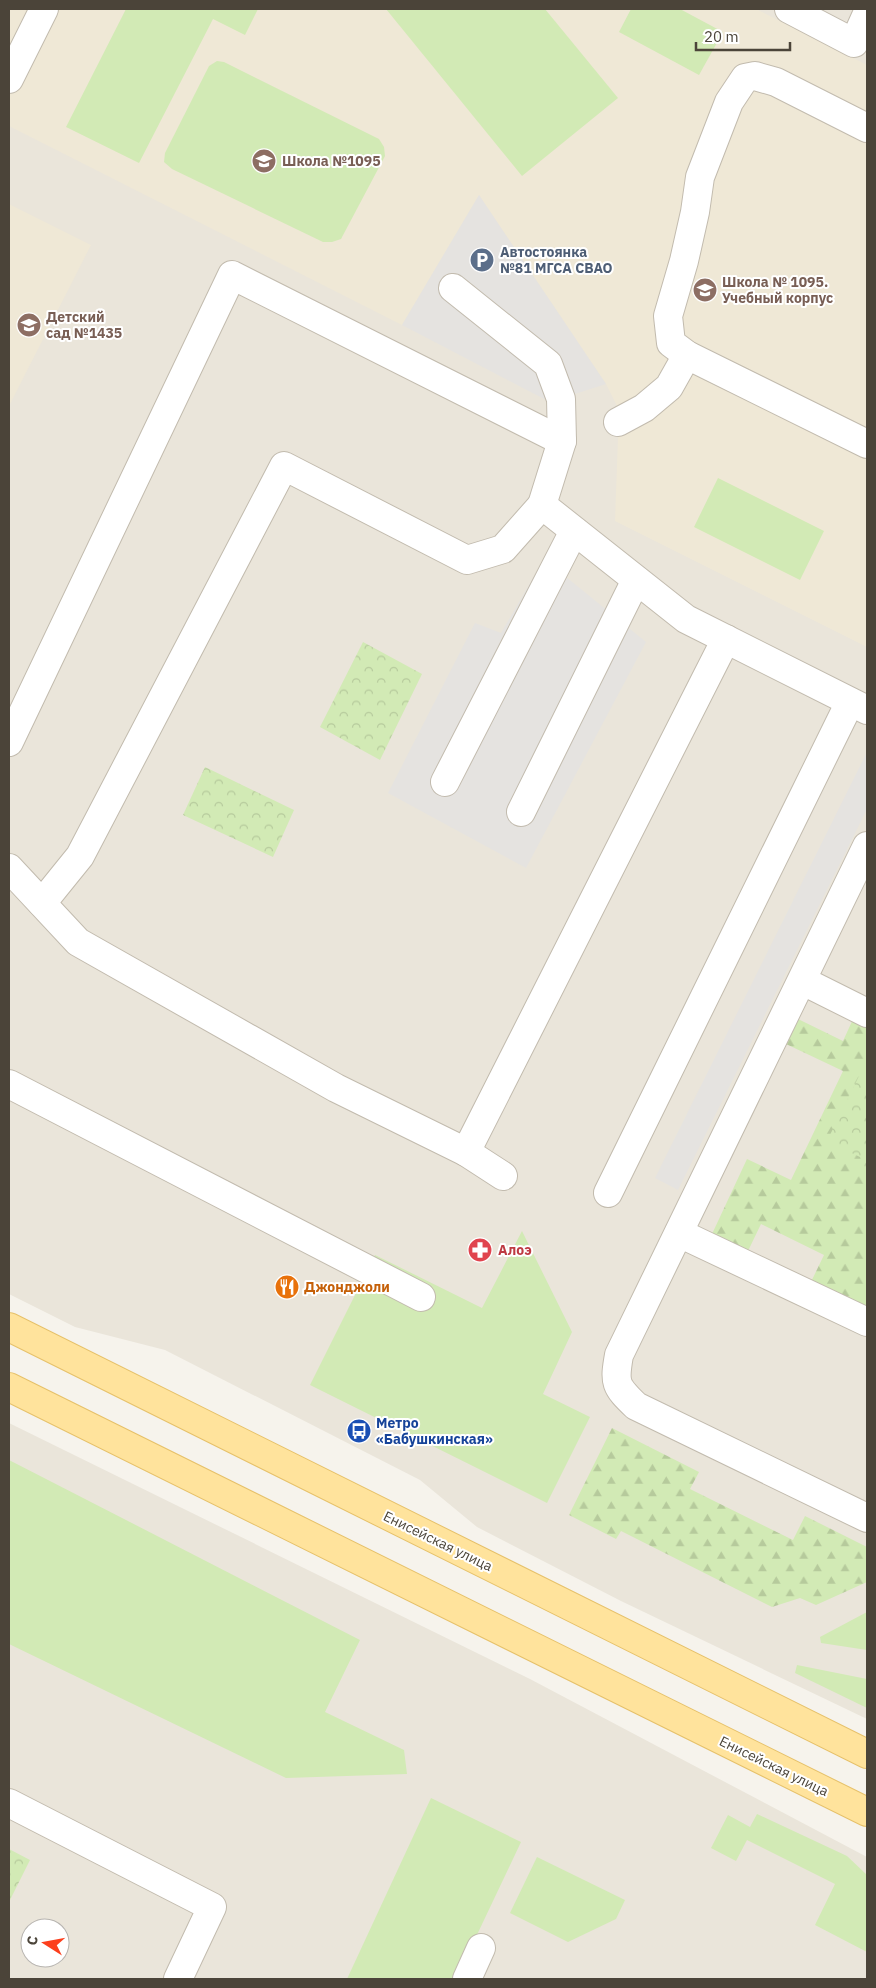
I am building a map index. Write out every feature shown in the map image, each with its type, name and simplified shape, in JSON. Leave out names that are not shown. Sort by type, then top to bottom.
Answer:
[{"type":"main road","name":"Енисейская улица","points":[[9,1328],[867,1754]]},
{"type":"main road","name":"Енисейская улица","points":[[9,1387],[867,1812]]},
{"type":"main road","points":[[840,1799],[867,1824]]},
{"type":"lane","points":[[9,79],[44,9]]},
{"type":"lane","points":[[789,9],[854,43],[867,14]]},
{"type":"lane","points":[[867,128],[776,82],[756,76],[738,74],[700,177],[695,212],[684,261],[668,316],[670,344],[687,355],[867,444]]},
{"type":"lane","points":[[9,742],[232,275],[562,442]]},
{"type":"lane","points":[[42,903],[80,856],[284,466],[467,560],[503,549],[542,505],[562,442],[561,399],[548,364],[454,288]]},
{"type":"lane","points":[[618,422],[644,408],[669,387],[687,355]]},
{"type":"lane","points":[[542,505],[686,619],[859,706],[608,1193]]},
{"type":"lane","points":[[445,782],[574,531]]},
{"type":"lane","points":[[521,812],[636,580]]},
{"type":"lane","points":[[466,1152],[726,639]]},
{"type":"lane","points":[[867,846],[619,1355],[616,1375],[620,1391],[636,1406],[867,1518]]},
{"type":"lane","points":[[9,868],[78,942],[336,1088],[466,1152],[503,1176]]},
{"type":"lane","points":[[802,981],[867,1013]]},
{"type":"lane","points":[[9,1084],[421,1297]]},
{"type":"lane","points":[[679,1233],[867,1322]]},
{"type":"lane","points":[[9,1803],[212,1907],[178,1979]]},
{"type":"lane","points":[[467,1979],[482,1948]]},
{"type":"shaded area","points":[[9,9],[867,9],[867,1719],[621,1601],[477,1527],[420,1480],[165,1350],[75,1327],[9,1294]]},
{"type":"shaded area","name":"Школа № 1095. Учебный корпус","points":[[9,9],[756,9],[867,65],[867,647],[615,521],[619,410],[606,384],[479,195],[402,325],[9,126]]},
{"type":"shaded area","name":"Автостоянка №81 МГСА СВАО","points":[[479,195],[606,384],[550,402],[402,325]]},
{"type":"shaded area","name":"Детский сад №1435","points":[[9,204],[91,245],[9,406]]},
{"type":"shaded area","points":[[544,559],[646,642],[526,868],[388,793],[475,623],[501,633]]},
{"type":"shaded area","points":[[867,752],[867,809],[678,1190],[655,1178]]},
{"type":"shaded area","points":[[9,1423],[530,1679],[867,1857],[867,1979],[9,1979]]},
{"type":"green space","points":[[126,9],[258,9],[245,35],[213,19],[139,163],[66,127]]},
{"type":"green space","points":[[386,9],[545,9],[618,98],[522,176]]},
{"type":"green space","points":[[631,9],[680,9],[723,32],[699,75],[619,32]]},
{"type":"green space","points":[[217,61],[224,62],[379,139],[384,147],[385,156],[341,239],[323,242],[172,169],[164,162],[165,153],[209,66]]},
{"type":"green space","points":[[718,478],[824,531],[800,580],[694,527]]},
{"type":"green space","points":[[363,642],[422,674],[380,760],[320,727]]},
{"type":"green space","points":[[205,767],[294,810],[273,857],[183,815]]},
{"type":"green space","points":[[854,1017],[867,1023],[867,1311],[810,1284],[824,1255],[761,1224],[748,1251],[712,1234],[747,1159],[791,1180],[843,1071],[786,1044],[798,1019],[843,1041]]},
{"type":"green space","points":[[859,1076],[867,1080],[867,1169],[864,1170],[860,1157],[827,1141]]},
{"type":"green space","points":[[522,1231],[572,1332],[543,1394],[590,1417],[547,1503],[310,1385],[375,1255],[482,1308]]},
{"type":"green space","points":[[612,1428],[699,1472],[690,1489],[793,1540],[805,1516],[867,1547],[867,1582],[816,1605],[800,1598],[772,1607],[621,1531],[616,1539],[569,1515]]},
{"type":"green space","points":[[9,1460],[360,1640],[325,1712],[404,1750],[407,1774],[286,1778],[9,1644]]},
{"type":"green space","points":[[867,1612],[867,1650],[821,1643],[820,1637]]},
{"type":"green space","points":[[797,1665],[867,1679],[867,1708],[795,1673]]},
{"type":"green space","points":[[431,1798],[521,1842],[456,1979],[347,1979]]},
{"type":"green space","points":[[757,1814],[847,1856],[867,1875],[867,1952],[815,1925],[835,1884],[747,1840],[736,1861],[711,1848],[728,1815],[750,1827]]},
{"type":"green space","points":[[9,1849],[30,1860],[9,1902]]},
{"type":"green space","points":[[537,1857],[625,1900],[616,1919],[568,1942],[510,1913]]},
{"type":"place","name":"Школа №1095","points":[[264,161]]},
{"type":"place","name":"Автостоянка №81 МГСА СВАО","points":[[482,260]]},
{"type":"place","name":"Школа № 1095. Учебный корпус","points":[[705,290]]},
{"type":"place","name":"Детский сад №1435","points":[[29,325]]},
{"type":"place","name":"Алоэ","points":[[480,1250]]},
{"type":"place","name":"Джонджоли","points":[[287,1287]]},
{"type":"place","name":"Метро «Бабушкинская»","points":[[359,1431]]}]
